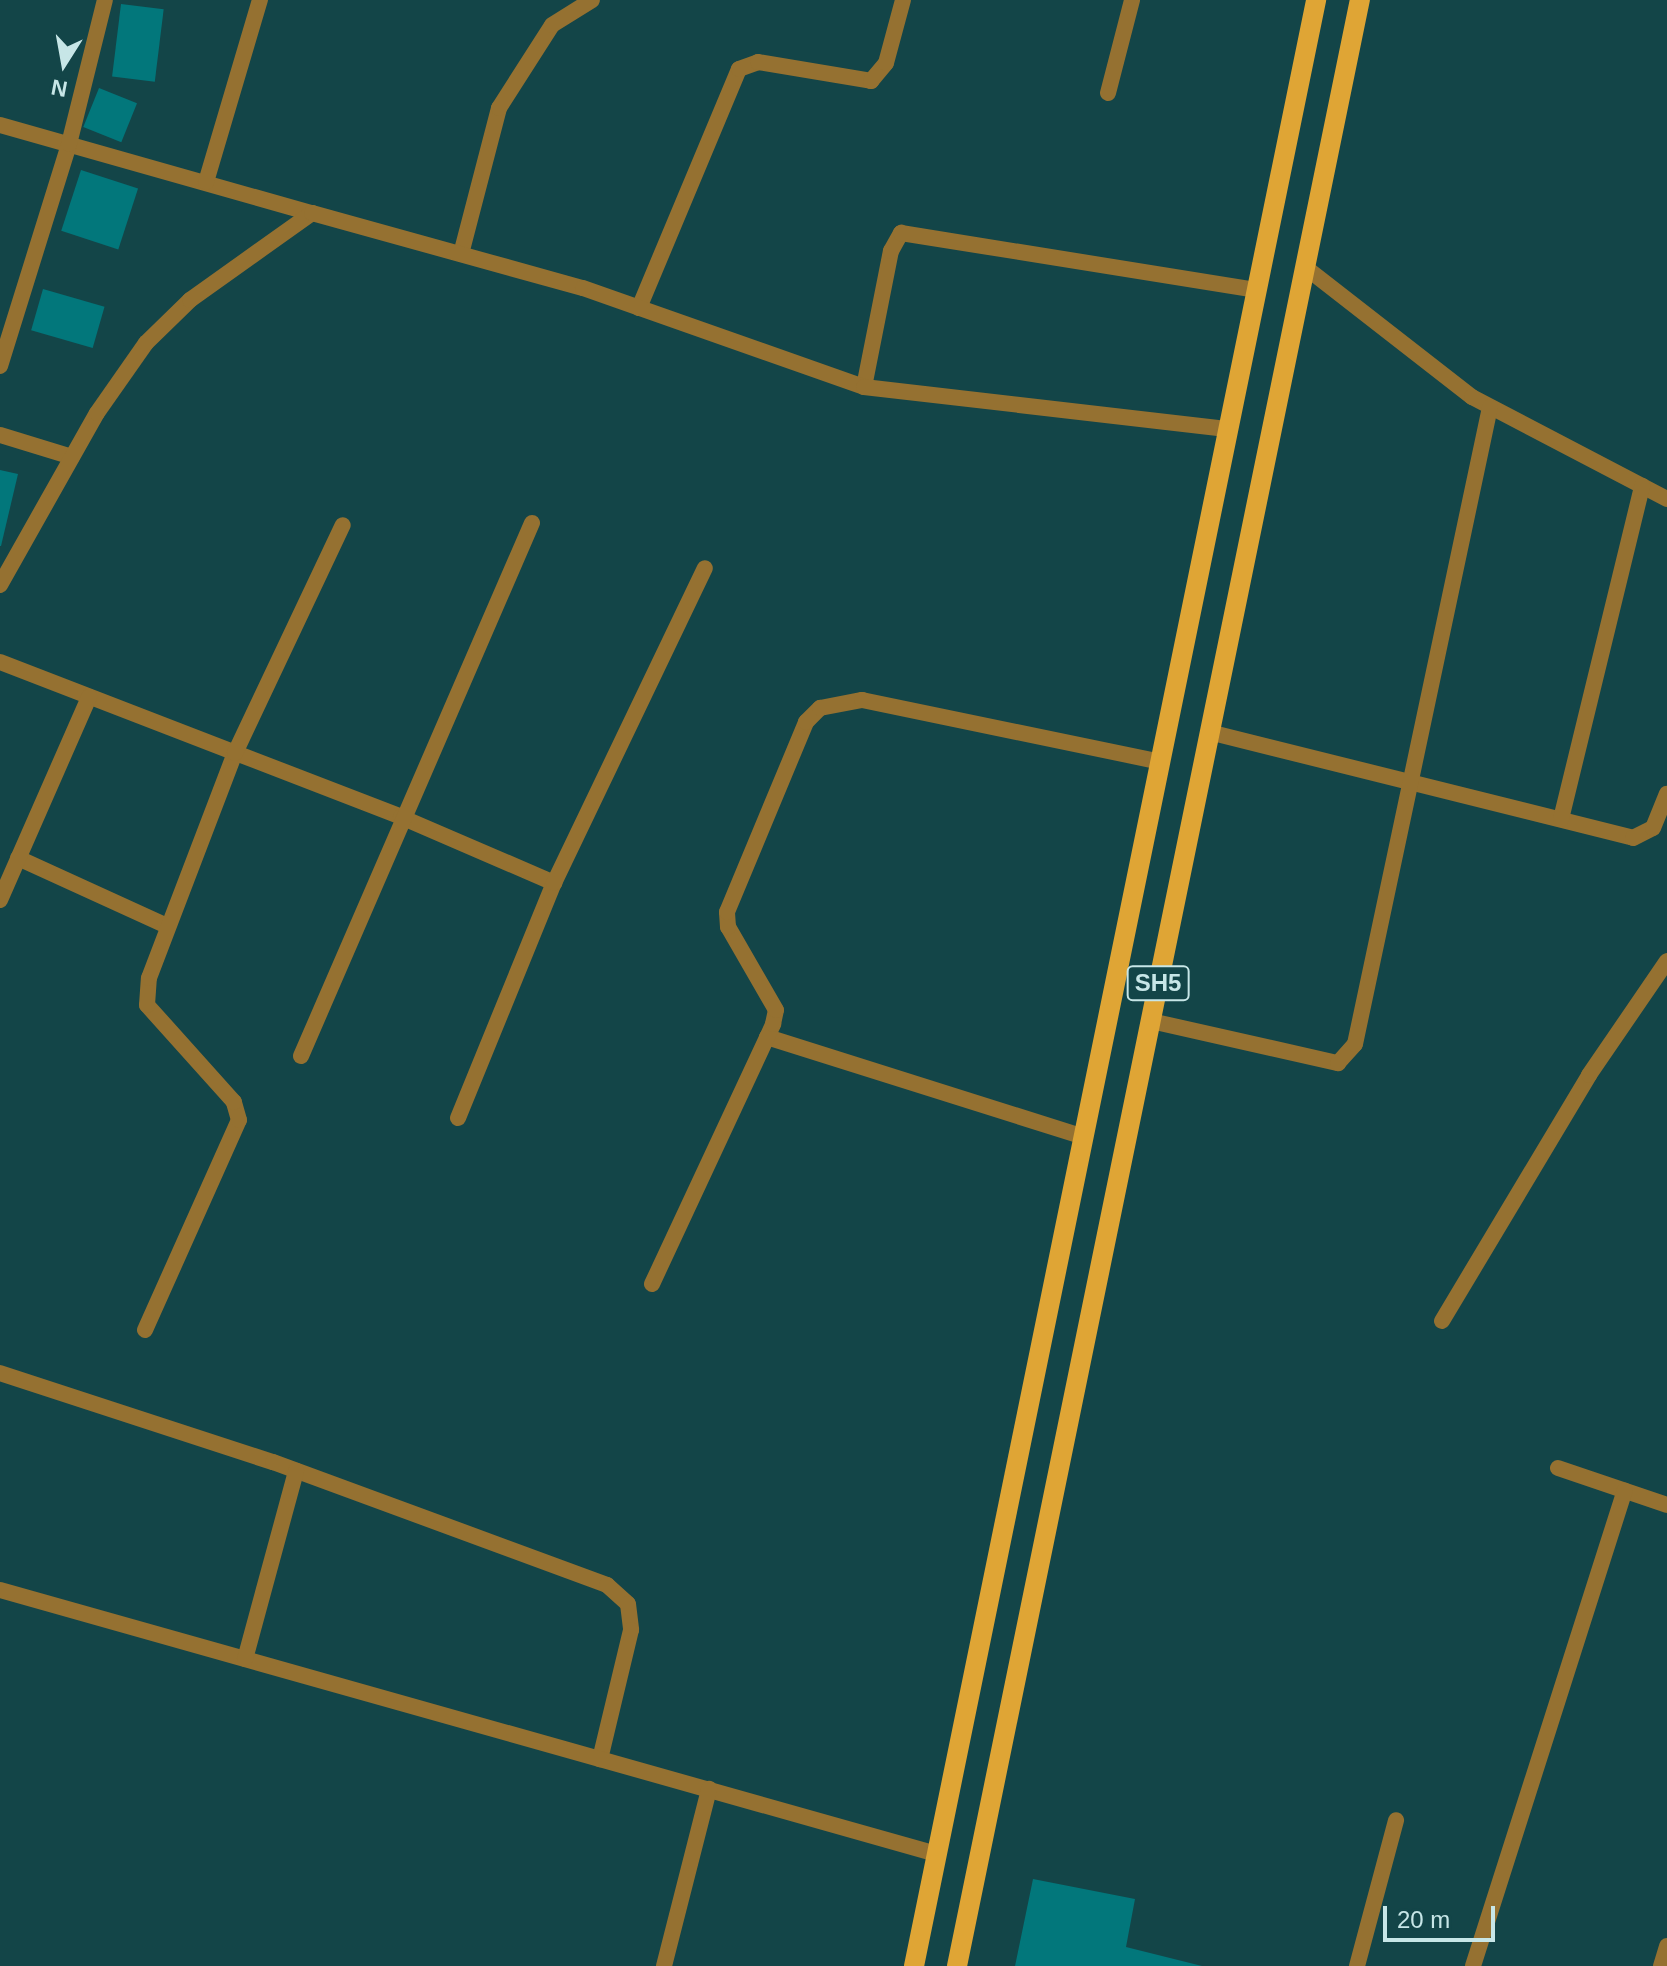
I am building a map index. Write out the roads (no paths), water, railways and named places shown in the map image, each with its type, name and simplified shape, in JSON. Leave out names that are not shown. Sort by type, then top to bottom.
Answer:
[{"type":"main road","name":"SH5","points":[[914,1966],[1316,0]]},
{"type":"main road","name":"SH5","points":[[957,1966],[1360,0]]},
{"type":"street","points":[[0,366],[69,144],[105,0]]},
{"type":"street","points":[[206,182],[260,0]]},
{"type":"street","points":[[461,254],[499,108],[552,25],[592,0]]},
{"type":"street","points":[[639,308],[739,69],[758,62],[871,81],[886,63],[903,0]]},
{"type":"street","points":[[1108,93],[1132,0]]},
{"type":"street","points":[[0,125],[461,254],[639,308],[864,387],[1227,429]]},
{"type":"street","points":[[0,585],[72,457],[146,343],[190,300],[312,213]]},
{"type":"street","points":[[864,387],[891,251],[901,233],[1255,290]]},
{"type":"street","points":[[1305,267],[1423,364],[1490,407],[1667,499]]},
{"type":"street","points":[[1151,1021],[1327,1061],[1347,1056],[1355,1044],[1490,407]]},
{"type":"street","points":[[0,435],[72,457]]},
{"type":"street","points":[[1561,819],[1642,486]]},
{"type":"street","points":[[301,1056],[401,817],[532,523]]},
{"type":"street","points":[[145,1330],[239,1120],[234,1102],[147,1005],[165,925],[235,753],[343,525]]},
{"type":"street","points":[[458,1118],[554,883],[705,568]]},
{"type":"street","points":[[0,662],[401,817],[554,883]]},
{"type":"street","points":[[0,900],[89,697]]},
{"type":"street","points":[[652,1284],[767,1037],[776,1010],[728,927],[727,912],[806,722],[820,708],[862,700],[1162,762]]},
{"type":"street","points":[[1209,732],[1640,838],[1653,828],[1667,794]]},
{"type":"street","points":[[18,858],[165,925]]},
{"type":"street","points":[[1442,1321],[1589,1075],[1667,961]]},
{"type":"street","points":[[767,1037],[1085,1137]]},
{"type":"street","points":[[0,1373],[296,1471],[607,1585],[628,1604],[631,1630],[600,1759]]},
{"type":"street","points":[[1558,1468],[1667,1505]]},
{"type":"street","points":[[245,1659],[296,1471]]},
{"type":"street","points":[[1473,1966],[1625,1491]]},
{"type":"street","points":[[0,1590],[937,1854]]},
{"type":"street","points":[[664,1966],[709,1789]]},
{"type":"street","points":[[1357,1966],[1396,1820]]},
{"type":"street","points":[[1661,1966],[1667,1946]]}]
